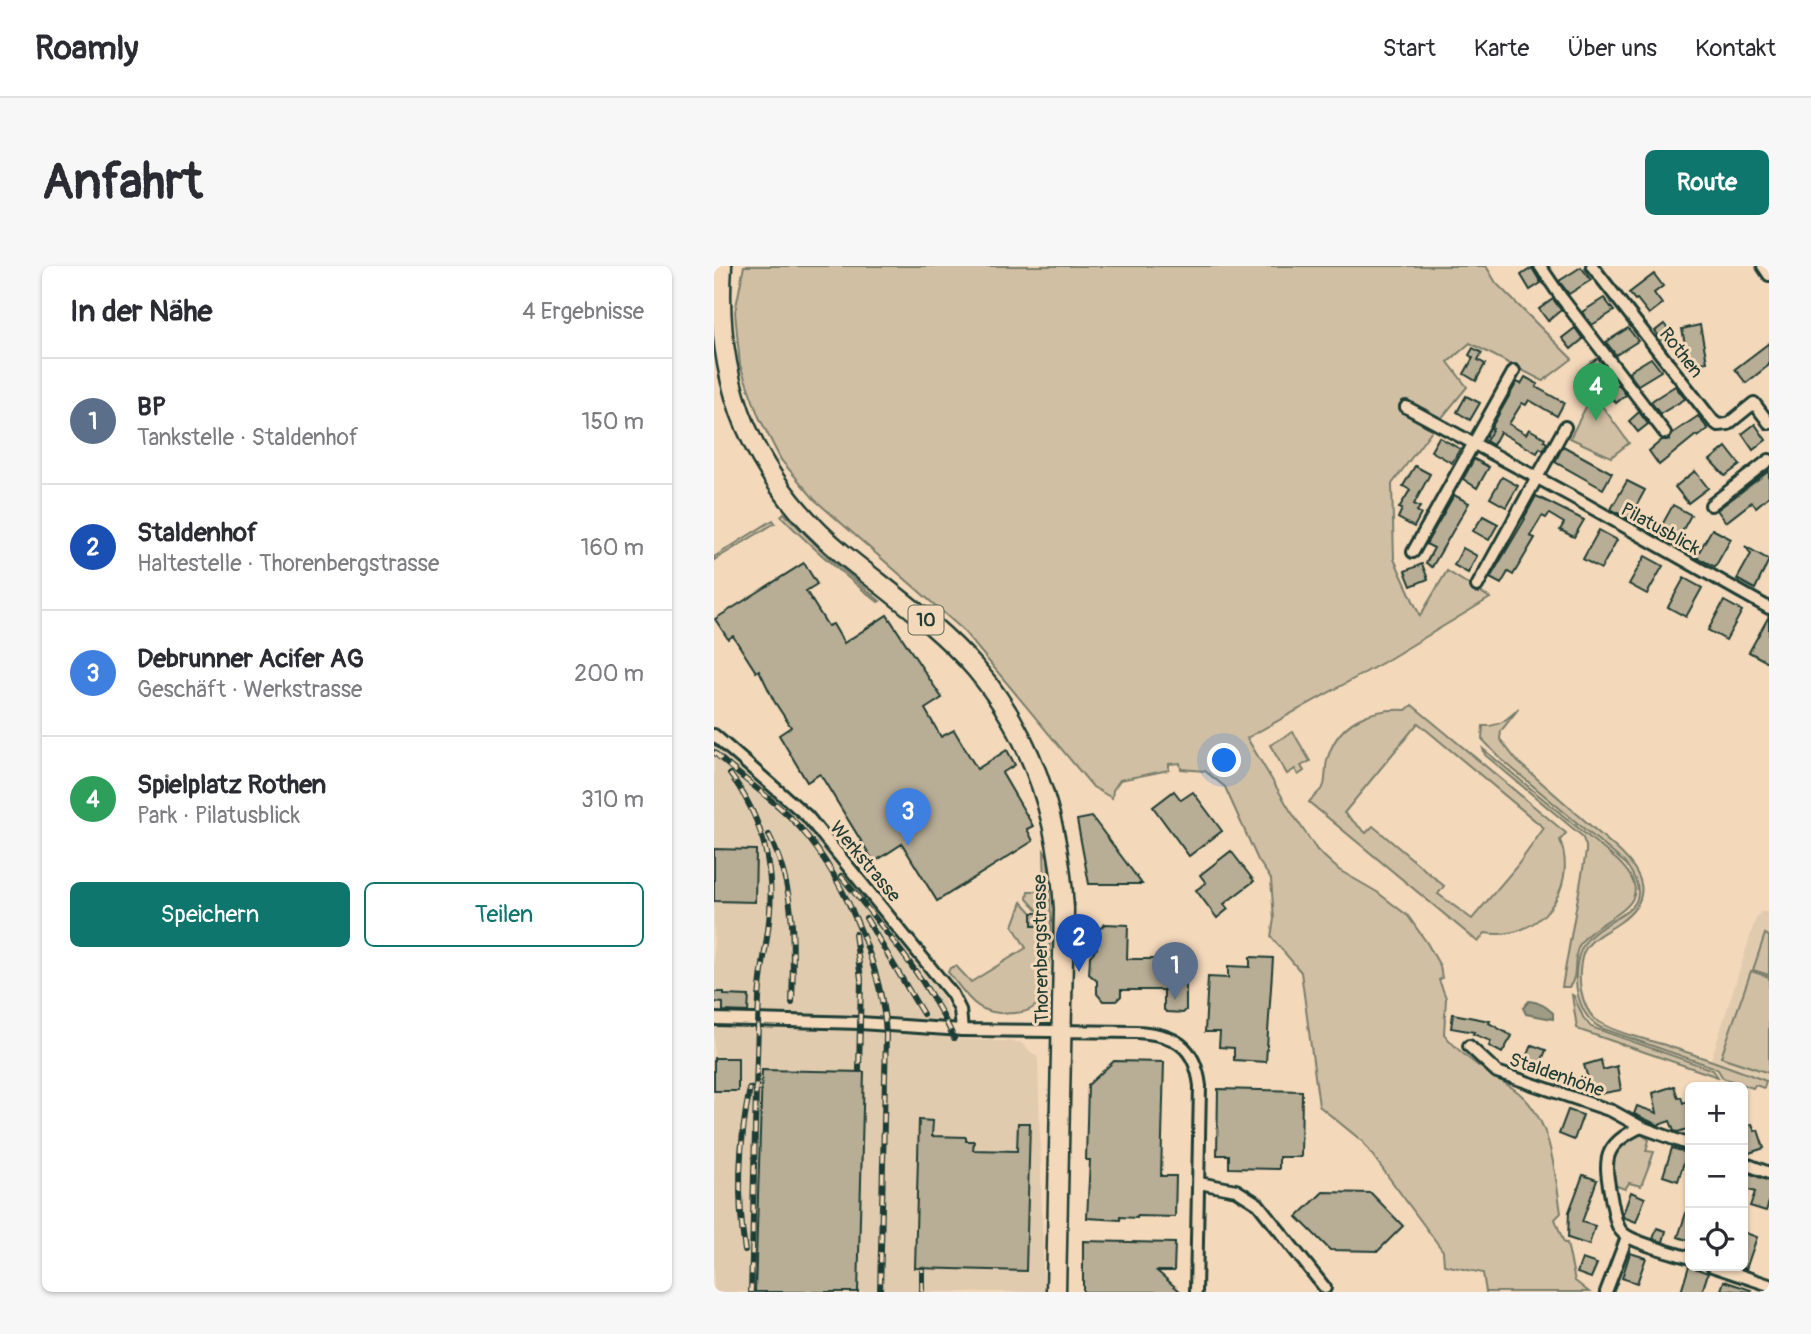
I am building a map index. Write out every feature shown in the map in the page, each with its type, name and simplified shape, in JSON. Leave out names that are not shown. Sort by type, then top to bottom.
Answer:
[{"type":"main road","name":"Thorenbergstrasse","points":[[722,266],[719,320],[723,363],[740,424],[767,473],[802,516],[829,542],[915,611],[962,654],[998,698],[1027,747],[1048,802],[1063,888],[1064,941],[1056,1292]]},
{"type":"street","points":[[1540,266],[1665,433]]},
{"type":"street","name":"Rothen","points":[[1592,266],[1713,421],[1718,425],[1728,424],[1754,403],[1769,423]]},
{"type":"street","points":[[1763,266],[1769,275]]},
{"type":"street","points":[[1413,552],[1514,371]]},
{"type":"street","name":"Pilatusblick","points":[[1406,407],[1769,608]]},
{"type":"street","points":[[1477,586],[1565,427]]},
{"type":"street","points":[[1711,505],[1769,460]]},
{"type":"street","name":"Werkstrasse","points":[[714,735],[807,816],[952,994],[960,1010],[962,1030]]},
{"type":"street","points":[[714,1019],[860,1023],[962,1030],[1156,1033],[1174,1039],[1187,1050],[1196,1066],[1200,1086],[1196,1292]]},
{"type":"street","name":"Staldenhöhe","points":[[1469,1046],[1497,1072],[1612,1111],[1641,1126],[1685,1142]]},
{"type":"street","points":[[1641,1126],[1616,1141],[1606,1158],[1617,1224],[1627,1237],[1685,1256]]},
{"type":"street","points":[[1748,1165],[1769,1173]]},
{"type":"street","points":[[1199,1183],[1236,1190],[1258,1204],[1325,1288]]},
{"type":"street","points":[[1606,1292],[1627,1237]]},
{"type":"street","points":[[1727,1271],[1769,1285]]},
{"type":"shaded area","points":[[744,266],[1486,266],[1496,283],[1572,359],[1543,381],[1470,343],[1448,362],[1467,387],[1392,484],[1394,559],[1420,616],[1447,571],[1490,598],[1384,662],[1247,738],[1317,850],[1339,870],[1377,892],[1408,916],[1427,943],[1440,966],[1442,978],[1439,980],[1446,998],[1444,1034],[1466,1056],[1525,1098],[1535,1112],[1549,1143],[1553,1160],[1561,1213],[1555,1219],[1564,1243],[1567,1243],[1575,1281],[1589,1292],[1486,1292],[1483,1273],[1444,1265],[1443,1251],[1362,1141],[1319,1106],[1301,972],[1271,937],[1274,919],[1271,879],[1258,860],[1225,787],[1205,771],[1181,769],[1180,763],[1169,764],[1169,770],[1120,780],[1113,790],[1112,798],[1093,787],[962,629],[815,500],[781,460],[759,417],[740,365],[735,312]]},
{"type":"shaded area","points":[[1597,399],[1629,443],[1611,457],[1570,438],[1587,405]]},
{"type":"shaded area","points":[[784,513],[830,559],[880,601],[816,550],[781,516]]},
{"type":"shaded area","points":[[773,520],[775,523],[714,560],[714,557]]},
{"type":"shaded area","points":[[1412,705],[1566,833],[1560,840],[1564,876],[1559,893],[1550,908],[1522,929],[1505,934],[1485,933],[1478,942],[1309,802],[1324,785],[1327,760],[1333,745],[1348,726],[1369,714],[1406,710]],"holes":[[[1418,723],[1544,828],[1517,866],[1472,919],[1438,894],[1444,886],[1373,826],[1366,833],[1344,813]]]},
{"type":"shaded area","points":[[1519,708],[1501,731],[1500,739],[1517,761],[1617,849],[1639,876],[1641,895],[1638,904],[1619,923],[1593,940],[1582,958],[1580,985],[1590,1013],[1602,1024],[1619,1031],[1766,1081],[1764,1088],[1755,1085],[1753,1088],[1748,1086],[1748,1082],[1723,1078],[1713,1067],[1601,1028],[1584,1012],[1579,1001],[1576,975],[1581,951],[1586,941],[1596,932],[1628,911],[1635,903],[1638,893],[1636,881],[1626,864],[1501,759],[1482,739],[1483,726],[1503,722]]},
{"type":"shaded area","points":[[1293,732],[1310,761],[1301,766],[1304,771],[1298,775],[1295,769],[1287,774],[1270,745]]},
{"type":"shaded area","points":[[714,742],[729,758],[788,802],[905,943],[942,995],[959,1039],[1020,1042],[1038,1058],[1044,1292],[714,1292]]},
{"type":"shaded area","points":[[1483,749],[1618,861],[1631,877],[1635,890],[1631,901],[1623,910],[1587,935],[1579,946],[1574,978],[1569,987],[1562,987],[1586,846],[1582,836],[1485,755]]},
{"type":"shaded area","points":[[1044,851],[1048,857],[1051,919],[1047,997],[1043,997],[1031,1009],[1020,1012],[991,1012],[969,998],[948,972],[956,966],[971,982],[1026,948],[1013,926],[1022,902],[1032,913],[1032,925],[1043,926],[1043,913],[1027,899],[1028,891],[1037,891],[1045,884]]},
{"type":"shaded area","points":[[1761,912],[1769,912],[1769,1082],[1711,1060],[1756,918]]},
{"type":"shaded area","points":[[1765,934],[1769,936],[1769,975],[1753,970]]},
{"type":"shaded area","points":[[1751,971],[1769,977],[1769,1073],[1721,1057]]},
{"type":"shaded area","points":[[1572,995],[1591,1027],[1713,1070],[1718,1077],[1580,1030],[1577,1028]]},
{"type":"shaded area","points":[[1529,1001],[1548,1008],[1553,1013],[1553,1019],[1526,1014],[1523,1008]]},
{"type":"shaded area","points":[[1641,1134],[1649,1140],[1646,1151],[1654,1152],[1641,1186],[1629,1183],[1625,1189],[1614,1185],[1611,1166],[1613,1152],[1623,1141]]},
{"type":"building","points":[[1581,267],[1591,280],[1569,294],[1559,281]]},
{"type":"building","points":[[1532,268],[1541,283],[1530,290],[1521,275]]},
{"type":"building","points":[[1654,274],[1663,286],[1654,293],[1662,304],[1649,314],[1629,293]]},
{"type":"building","points":[[1604,298],[1614,311],[1592,325],[1582,312]]},
{"type":"building","points":[[1553,299],[1561,310],[1548,321],[1539,309]]},
{"type":"building","points":[[1664,324],[1672,334],[1663,341],[1655,331]]},
{"type":"building","points":[[1700,325],[1707,362],[1689,365],[1682,329]]},
{"type":"building","points":[[1575,328],[1583,339],[1571,349],[1562,338]]},
{"type":"building","points":[[1628,328],[1638,341],[1616,355],[1606,342]]},
{"type":"building","points":[[1769,343],[1769,365],[1746,383],[1735,369]]},
{"type":"building","points":[[1473,348],[1482,353],[1478,360],[1485,364],[1476,381],[1464,374],[1473,358],[1469,355]]},
{"type":"building","points":[[1598,358],[1604,366],[1594,374],[1587,365]]},
{"type":"building","points":[[1651,358],[1661,371],[1638,385],[1628,372]]},
{"type":"building","points":[[1525,377],[1538,384],[1536,387],[1564,403],[1557,416],[1529,400],[1526,405],[1522,403],[1509,424],[1526,434],[1529,429],[1545,438],[1547,443],[1543,450],[1540,448],[1537,453],[1500,432],[1493,445],[1486,441],[1517,382],[1521,384]]},
{"type":"building","points":[[1618,384],[1626,395],[1616,403],[1608,392]]},
{"type":"building","points":[[1675,386],[1685,399],[1660,414],[1651,402]]},
{"type":"building","points":[[1466,396],[1480,403],[1470,420],[1457,412]]},
{"type":"building","points":[[1639,412],[1648,424],[1638,432],[1629,421]]},
{"type":"building","points":[[1698,416],[1708,429],[1698,437],[1696,435],[1659,465],[1649,451],[1662,440],[1669,440],[1673,433]]},
{"type":"building","points":[[1755,424],[1766,440],[1753,450],[1742,434]]},
{"type":"building","points":[[1439,437],[1460,449],[1452,463],[1431,451]]},
{"type":"building","points":[[1563,446],[1612,473],[1603,489],[1555,462]]},
{"type":"building","points":[[1726,447],[1740,465],[1725,476],[1710,460]]},
{"type":"building","points":[[1474,459],[1489,467],[1477,488],[1463,479]]},
{"type":"building","points":[[1415,466],[1430,474],[1414,504],[1420,507],[1417,511],[1421,514],[1414,527],[1398,518],[1402,509],[1399,508],[1410,490],[1403,486]]},
{"type":"building","points":[[1695,471],[1708,488],[1688,503],[1675,487]]},
{"type":"building","points":[[1769,471],[1769,496],[1756,507],[1752,502],[1726,522],[1717,510]]},
{"type":"building","points":[[1502,477],[1518,486],[1506,507],[1490,498]]},
{"type":"building","points":[[1627,481],[1645,490],[1629,519],[1611,509]]},
{"type":"building","points":[[1454,495],[1469,503],[1432,567],[1426,563],[1434,548],[1426,544]]},
{"type":"building","points":[[1536,496],[1584,520],[1574,537],[1560,530],[1564,523],[1549,514],[1546,518],[1542,516],[1530,536],[1535,538],[1513,575],[1508,572],[1501,584],[1490,578]]},
{"type":"building","points":[[1673,505],[1691,515],[1675,544],[1657,534]]},
{"type":"building","points":[[1483,516],[1498,524],[1489,540],[1473,531]]},
{"type":"building","points":[[1712,529],[1731,539],[1715,567],[1696,557]]},
{"type":"building","points":[[1599,530],[1617,540],[1601,569],[1583,559]]},
{"type":"building","points":[[1745,546],[1769,560],[1755,589],[1737,579],[1751,554]]},
{"type":"building","points":[[1463,548],[1477,556],[1468,573],[1454,565]]},
{"type":"building","points":[[1645,556],[1663,566],[1647,594],[1629,584]]},
{"type":"building","points":[[804,563],[817,584],[806,591],[828,626],[833,624],[844,643],[887,615],[942,698],[925,709],[941,737],[954,730],[977,769],[1007,750],[1015,765],[1002,773],[1033,826],[1027,829],[1033,841],[937,901],[902,844],[874,862],[820,774],[807,782],[779,735],[791,727],[759,670],[756,672],[733,636],[728,639],[715,619]]},
{"type":"building","points":[[1422,564],[1428,579],[1411,586],[1405,571]]},
{"type":"building","points":[[1684,578],[1702,588],[1686,617],[1668,607]]},
{"type":"building","points":[[1724,601],[1742,611],[1726,640],[1708,630]]},
{"type":"building","points":[[1769,616],[1769,663],[1749,652]]},
{"type":"building","points":[[1174,791],[1181,800],[1193,792],[1222,831],[1189,856],[1153,807]]},
{"type":"building","points":[[1092,817],[1142,884],[1089,884],[1077,820]]},
{"type":"building","points":[[714,849],[756,850],[755,902],[714,901]]},
{"type":"building","points":[[1231,851],[1254,881],[1224,904],[1228,909],[1217,918],[1196,890],[1206,883],[1200,875]]},
{"type":"building","points":[[1032,913],[1043,913],[1043,926],[1032,926]]},
{"type":"building","points":[[1105,924],[1128,925],[1127,959],[1156,959],[1156,970],[1186,970],[1186,1010],[1183,1013],[1164,1010],[1164,990],[1121,990],[1121,996],[1116,1001],[1103,1001],[1097,994],[1097,981],[1089,974],[1090,956],[1097,948],[1097,931]]},
{"type":"building","points":[[1250,957],[1273,958],[1266,1062],[1234,1060],[1234,1048],[1219,1047],[1220,1032],[1205,1032],[1208,977],[1228,978],[1228,966],[1250,967]]},
{"type":"building","points":[[714,992],[749,996],[748,1012],[723,1011],[723,1003],[714,1002]]},
{"type":"building","points":[[1453,1014],[1490,1021],[1489,1023],[1512,1036],[1502,1053],[1489,1046],[1491,1041],[1473,1034],[1474,1032],[1451,1028]]},
{"type":"building","points":[[1532,1045],[1546,1050],[1538,1070],[1524,1065]]},
{"type":"building","points":[[714,1058],[738,1058],[738,1091],[714,1091]]},
{"type":"building","points":[[1601,1060],[1603,1070],[1617,1066],[1621,1090],[1593,1095],[1584,1065]]},
{"type":"building","points":[[1114,1061],[1164,1062],[1161,1176],[1176,1176],[1175,1217],[1137,1216],[1120,1217],[1120,1220],[1087,1218],[1090,1160],[1086,1160],[1088,1085]]},
{"type":"building","points":[[762,1070],[864,1072],[858,1292],[755,1292]]},
{"type":"building","points":[[1674,1086],[1678,1098],[1681,1097],[1685,1102],[1685,1130],[1674,1131],[1670,1121],[1658,1125],[1634,1114],[1637,1106],[1657,1113],[1653,1093]]},
{"type":"building","points":[[1218,1089],[1302,1091],[1301,1157],[1279,1157],[1279,1169],[1229,1168],[1229,1155],[1217,1155]]},
{"type":"building","points":[[1568,1110],[1583,1115],[1574,1140],[1559,1134]]},
{"type":"building","points":[[919,1120],[933,1121],[932,1136],[966,1137],[966,1141],[974,1141],[973,1150],[1017,1151],[1018,1123],[1030,1123],[1026,1271],[915,1268]]},
{"type":"building","points":[[1752,1124],[1755,1131],[1758,1130],[1764,1148],[1748,1153],[1748,1145],[1748,1125]]},
{"type":"building","points":[[1672,1148],[1685,1152],[1678,1181],[1663,1176]]},
{"type":"building","points":[[1748,1173],[1769,1181],[1766,1211],[1750,1206],[1755,1192],[1748,1190]]},
{"type":"building","points":[[1583,1175],[1597,1180],[1582,1222],[1595,1226],[1589,1245],[1568,1238],[1569,1212]]},
{"type":"building","points":[[1323,1192],[1371,1193],[1403,1226],[1378,1251],[1330,1250],[1297,1217]]},
{"type":"building","points":[[1631,1192],[1645,1198],[1636,1222],[1623,1217]]},
{"type":"building","points":[[1685,1216],[1685,1239],[1678,1237]]},
{"type":"building","points":[[1657,1228],[1666,1231],[1663,1242],[1653,1239]]},
{"type":"building","points":[[1748,1234],[1757,1237],[1748,1263]]},
{"type":"building","points":[[1083,1241],[1175,1243],[1174,1271],[1157,1271],[1181,1292],[1083,1292]]},
{"type":"building","points":[[1630,1253],[1646,1258],[1637,1283],[1622,1278]]},
{"type":"building","points":[[1582,1259],[1597,1264],[1591,1278],[1577,1273]]},
{"type":"building","points":[[1687,1271],[1708,1273],[1702,1292],[1681,1292]]},
{"type":"building","points":[[1724,1281],[1751,1290],[1721,1290]]},
{"type":"railway","points":[[714,752],[782,809],[809,839],[842,890],[868,949],[877,979],[886,1035],[880,1292]]},
{"type":"railway","points":[[730,774],[751,808],[760,832],[767,858],[770,887],[769,919],[759,999],[751,1292]]},
{"type":"railway","points":[[769,835],[778,855],[789,896],[793,938],[792,1003]]},
{"type":"railway","points":[[841,876],[917,974],[954,1038]]},
{"type":"railway","points":[[866,918],[923,1014]]},
{"type":"railway","points":[[855,934],[861,979],[859,1070]]},
{"type":"railway","points":[[745,1251],[740,1169],[750,1088]]},
{"type":"railway","points":[[922,1269],[922,1292]]},
{"type":"place","name":"Spielplatz Rothen","points":[[1596,421]]},
{"type":"place","name":"Debrunner Acifer AG","points":[[908,846]]},
{"type":"place","name":"Staldenhof","points":[[1079,972]]},
{"type":"place","name":"BP","points":[[1175,1000]]}]
